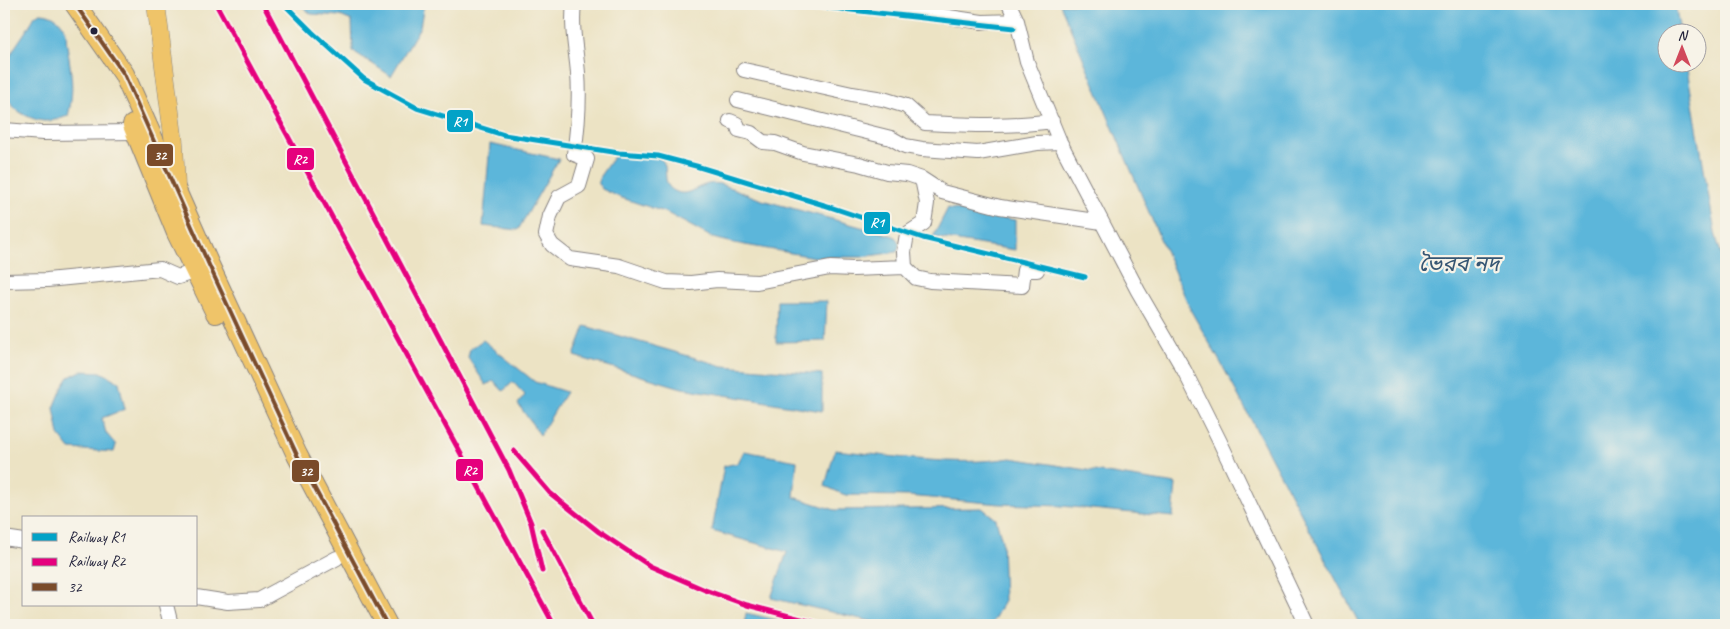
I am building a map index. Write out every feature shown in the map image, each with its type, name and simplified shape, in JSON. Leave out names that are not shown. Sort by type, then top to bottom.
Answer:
[{"type":"highway","points":[[75,4],[124,74],[297,455],[387,625]]},
{"type":"highway","points":[[96,32],[177,233],[301,491],[374,625]]},
{"type":"main road","points":[[156,4],[173,135],[177,194],[177,233]]},
{"type":"street","points":[[574,4],[572,18],[578,72],[578,112],[574,154],[587,159],[579,186],[559,197],[550,216],[546,235],[552,245],[570,259],[619,266],[666,282],[691,283],[717,280],[757,282],[830,268],[905,267]]},
{"type":"street","points":[[851,4],[982,22],[1017,21]]},
{"type":"street","points":[[1009,4],[1017,21],[1027,62],[1060,142],[1138,292],[1192,386],[1307,625]]},
{"type":"street","points":[[744,70],[906,106],[925,124],[998,126],[1026,125],[1052,121]]},
{"type":"street","points":[[738,100],[892,138],[905,146],[936,151],[978,153],[1037,143],[1060,142]]},
{"type":"street","points":[[730,121],[737,124],[739,130],[751,133],[763,142],[775,143],[804,153],[887,172],[907,174],[922,180],[942,192],[1000,207],[1102,222]]},
{"type":"street","points":[[4,130],[43,133],[136,132]]},
{"type":"street","points":[[922,180],[927,203],[924,223],[907,234],[904,252],[905,267],[916,278],[930,281],[1022,286],[1024,270],[1036,270]]},
{"type":"street","points":[[4,281],[47,280],[160,269],[178,276],[196,271]]},
{"type":"street","points":[[4,538],[22,542]]},
{"type":"street","points":[[198,597],[228,602],[259,600],[337,558]]},
{"type":"street","points":[[166,606],[171,625]]},
{"type":"water","points":[[300,4],[424,4],[420,27],[391,76],[353,51],[352,21],[340,16],[311,14]]},
{"type":"water","name":"ভৈরব নদ","points":[[1060,4],[1675,4],[1678,22],[1658,22],[1658,72],[1688,72],[1715,233],[1726,271],[1726,625],[1360,625],[1222,365],[1191,311]]},
{"type":"water","points":[[40,13],[55,17],[63,26],[66,33],[71,72],[72,89],[68,116],[50,121],[35,119],[16,109],[10,103],[4,88],[5,72],[10,56],[35,16]]},
{"type":"water","points":[[490,144],[559,159],[518,230],[483,226]]},
{"type":"water","points":[[621,154],[655,156],[659,158],[665,166],[666,181],[669,186],[680,193],[689,192],[708,184],[720,184],[762,200],[894,236],[899,245],[898,250],[897,252],[862,257],[814,257],[713,238],[667,213],[619,197],[602,189],[598,182],[600,176],[614,156]]},
{"type":"water","points":[[948,208],[1015,220],[1015,250],[933,237]]},
{"type":"water","points":[[777,301],[827,301],[825,341],[776,342]]},
{"type":"water","points":[[585,326],[723,366],[822,374],[822,411],[682,388],[574,356]]},
{"type":"water","points":[[483,340],[535,382],[566,392],[540,435],[518,404],[525,395],[513,382],[503,391],[494,381],[486,385],[468,358],[470,349]]},
{"type":"water","points":[[81,371],[101,372],[119,382],[125,409],[102,418],[106,433],[116,445],[114,452],[70,449],[59,435],[54,408],[69,377]]},
{"type":"water","points":[[835,450],[946,461],[1011,458],[1176,484],[1173,517],[1062,506],[1001,504],[908,496],[845,495],[825,486]]},
{"type":"water","points":[[744,451],[797,461],[794,497],[835,510],[982,508],[996,519],[1002,541],[1004,601],[991,625],[887,625],[771,598],[787,552],[712,531],[724,466],[738,463]]},
{"type":"water","points":[[746,613],[798,625],[744,625]]},
{"type":"rail line","name":"R2","points":[[216,4],[554,625]]},
{"type":"rail line","name":"R2","points":[[263,4],[509,470],[531,523],[542,571]]},
{"type":"rail line","name":"R1","points":[[284,4],[364,79],[417,108],[504,135],[619,153],[658,156],[824,205],[923,238],[1085,277]]},
{"type":"rail line","name":"R1","points":[[797,4],[1014,28]]},
{"type":"rail line","name":"R2","points":[[514,451],[550,493],[599,532],[650,566],[705,590],[747,605],[824,625]]},
{"type":"rail line","name":"R2","points":[[542,530],[593,625]]},
{"type":"transit line","name":"32","points":[[75,4],[124,74],[209,265],[297,455],[387,625]]}]
